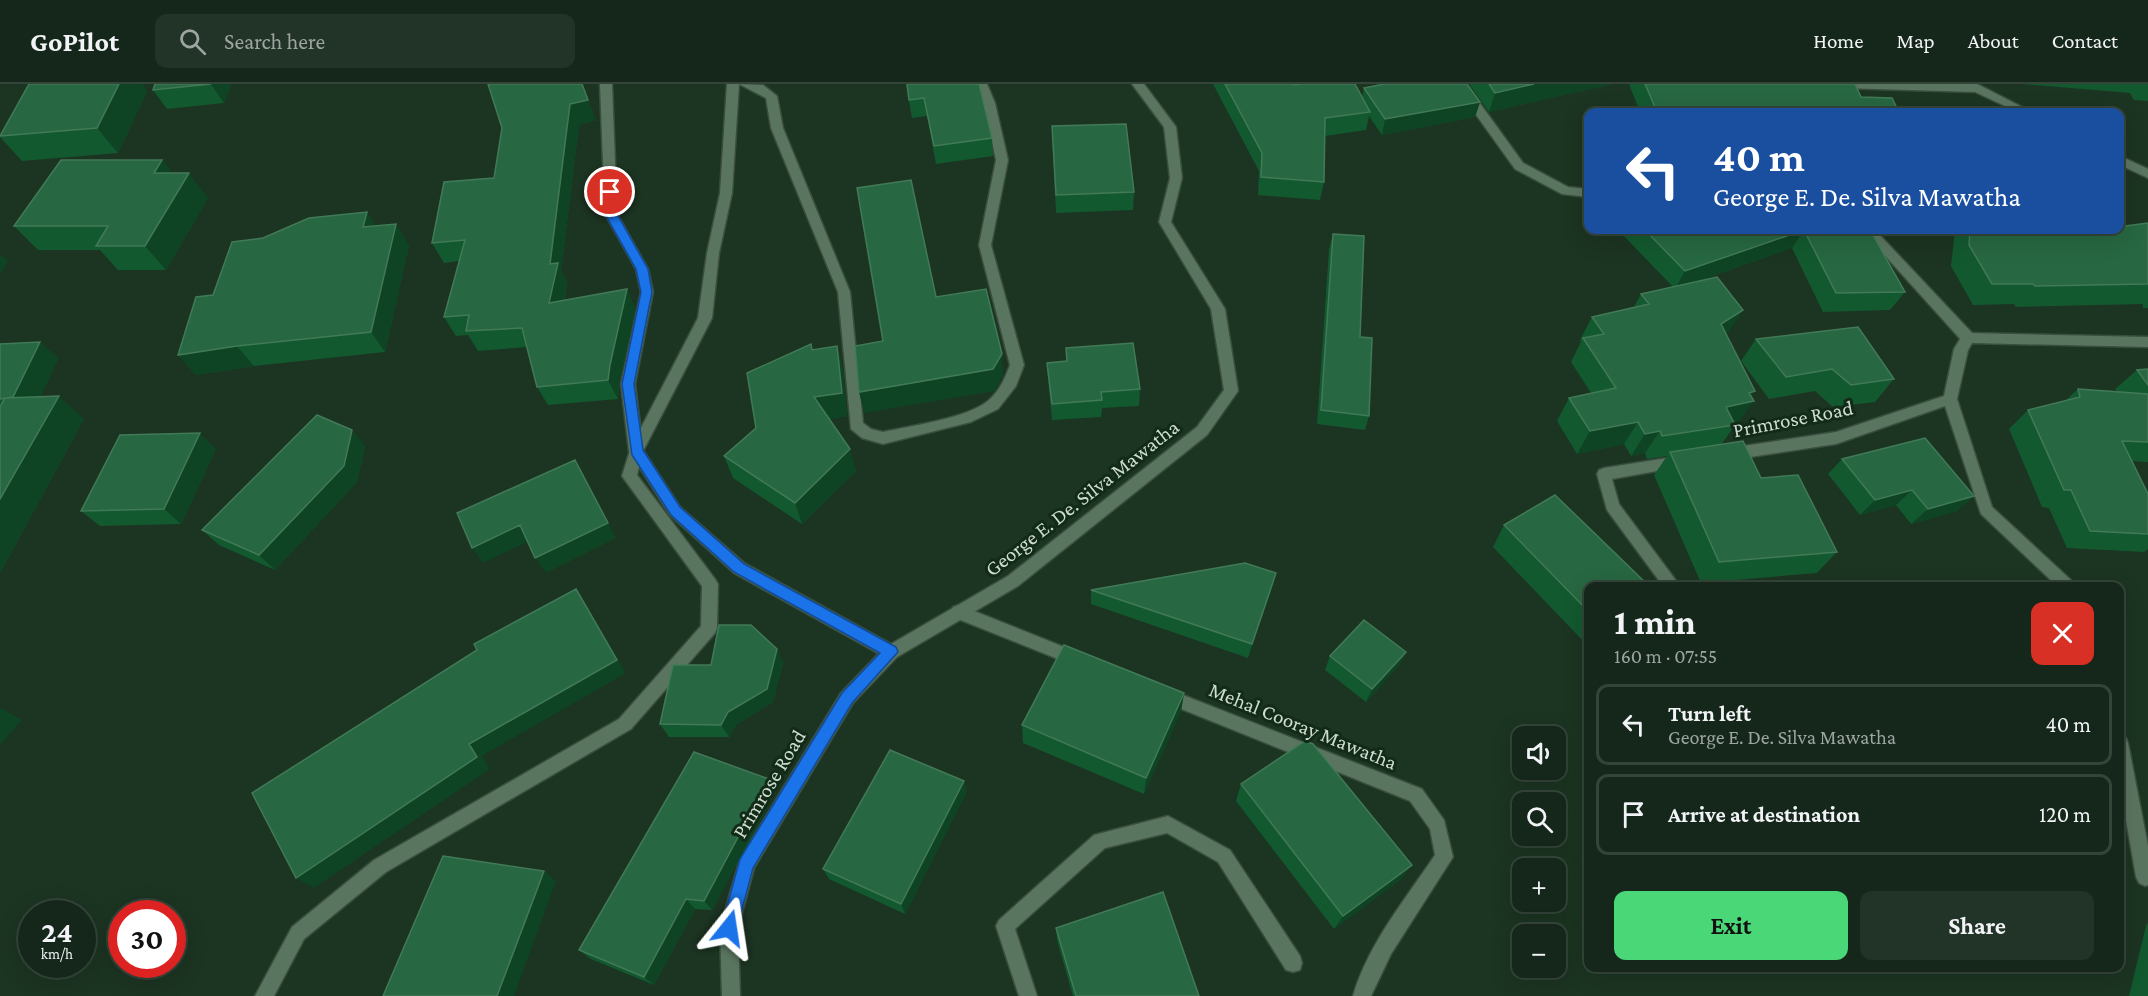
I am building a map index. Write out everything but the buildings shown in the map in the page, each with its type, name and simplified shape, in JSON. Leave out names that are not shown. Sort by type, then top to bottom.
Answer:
[{"type":"street","points":[[606,84],[611,214],[642,269],[646,292],[628,384],[636,451],[675,511],[739,568],[891,652]]},
{"type":"street","points":[[264,996],[298,933],[380,866],[625,724],[710,628],[710,584],[629,476],[636,451],[705,318],[713,253],[726,193],[733,84]]},
{"type":"street","points":[[745,84],[759,88],[771,96],[777,128],[844,292],[856,425],[867,434],[883,438],[971,417],[993,405],[1009,386],[1017,365],[985,245],[1002,159],[989,103],[981,84]]},
{"type":"street","name":"George E. De. Silva Mawatha","points":[[891,652],[1013,582],[1193,439],[1202,431],[1231,392],[1218,309],[1164,222],[1176,178],[1170,127],[1138,84]]},
{"type":"street","points":[[1460,84],[1519,166],[1566,191],[1584,193]]},
{"type":"street","points":[[1842,84],[1977,88],[2018,108]]},
{"type":"street","points":[[2124,162],[2148,174]]},
{"type":"street","points":[[1872,234],[1968,338],[2148,342]]},
{"type":"street","points":[[1968,338],[1961,349],[1950,399],[1986,510],[2063,582]]},
{"type":"street","name":"Primrose Road","points":[[1720,456],[1836,438],[1950,399]]},
{"type":"street","points":[[1669,582],[1612,506],[1604,474],[1697,459]]},
{"type":"street","points":[[959,612],[1097,668]]},
{"type":"street","name":"Primrose Road","points":[[731,996],[729,928],[746,865],[847,698],[891,652]]},
{"type":"street","name":"Mehal Cooray Mawatha","points":[[1152,690],[1416,795],[1438,826],[1444,857],[1377,963],[1363,987],[1362,996]]},
{"type":"street","points":[[2124,764],[2145,877]]},
{"type":"street","points":[[1028,996],[1005,926],[1100,841],[1168,824],[1224,856],[1293,963]]},
{"type":"route","points":[[610,192],[611,214],[642,269],[646,292],[628,384],[636,451],[675,511],[739,568],[891,652],[847,698],[746,865],[729,928]]}]
